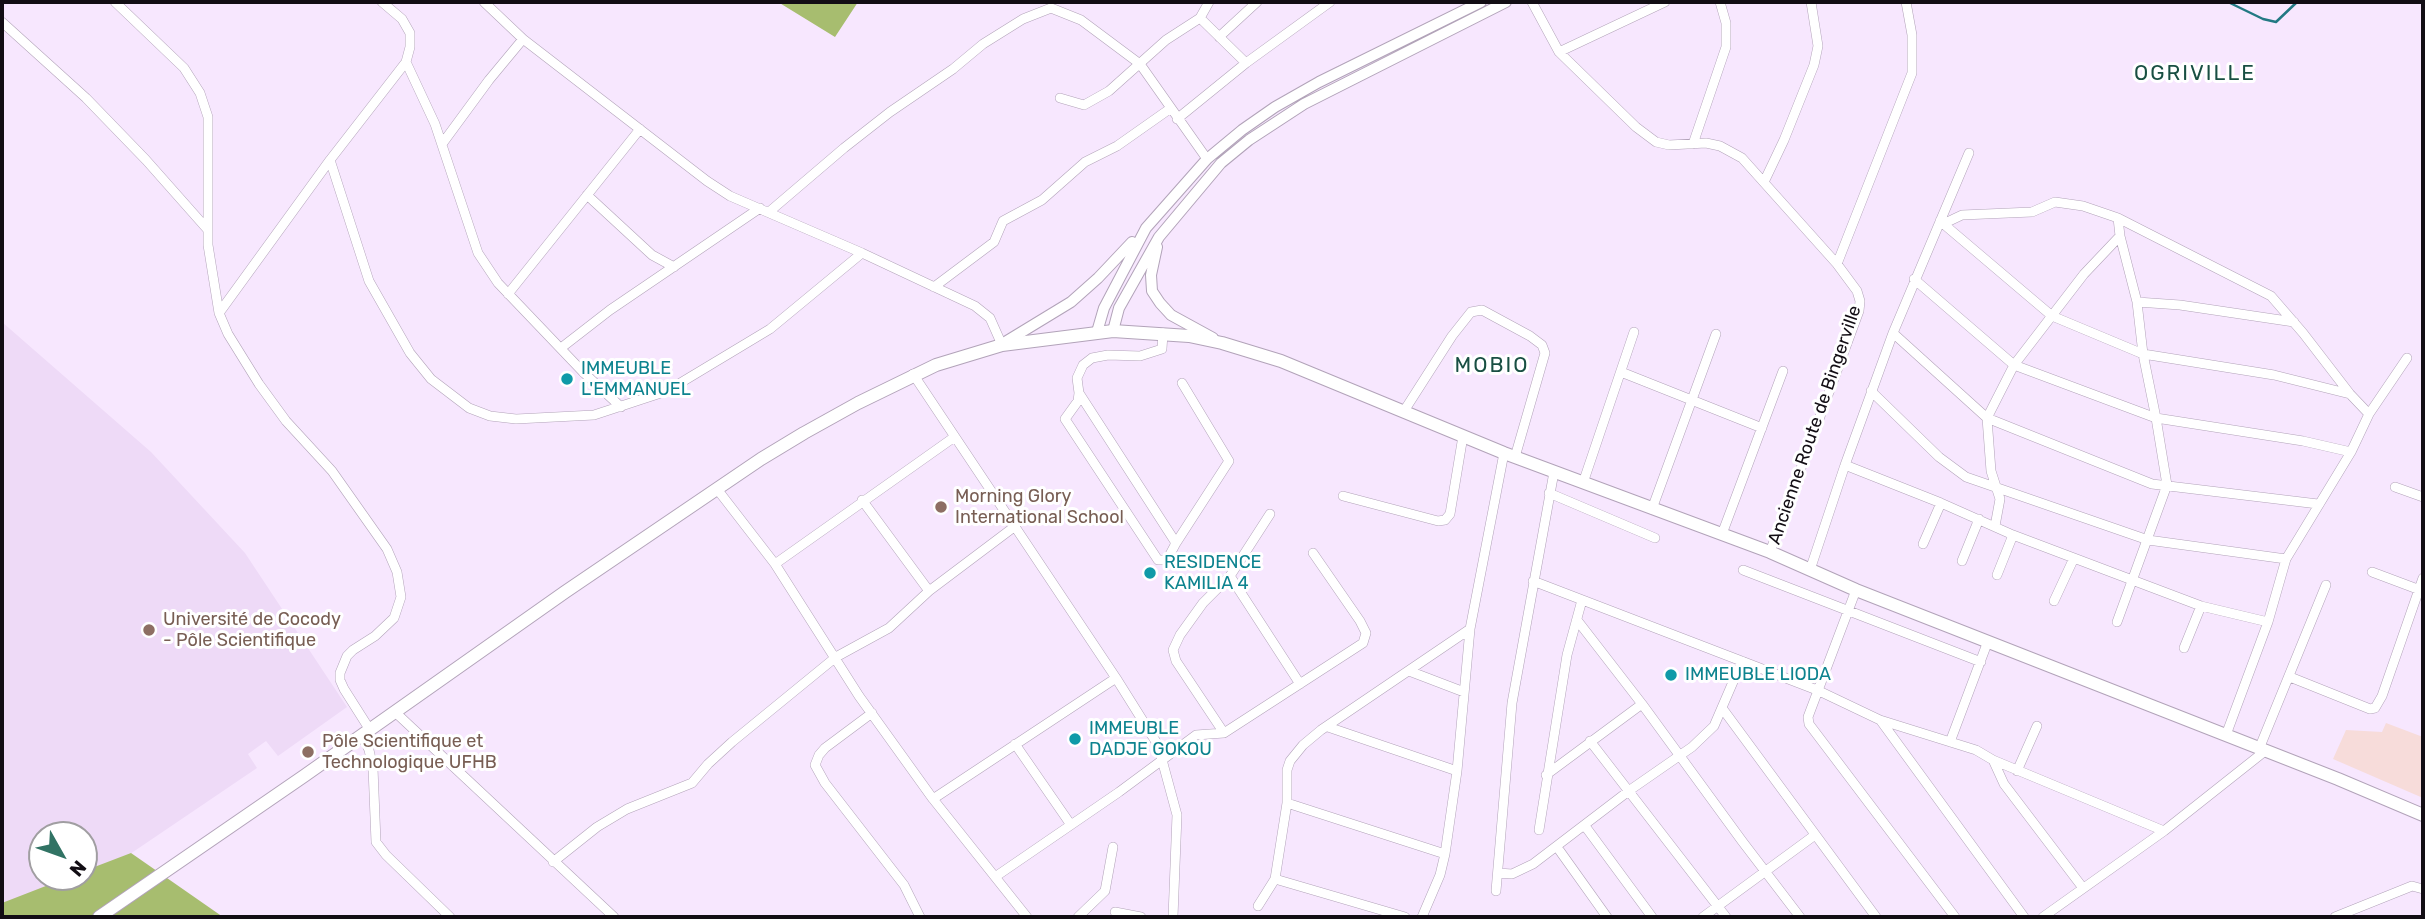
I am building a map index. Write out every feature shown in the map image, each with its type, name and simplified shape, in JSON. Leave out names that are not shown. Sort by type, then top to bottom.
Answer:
[{"type":"main road","points":[[99,917],[565,592],[804,433],[913,374],[936,365],[1002,345],[1113,331],[1163,333],[1222,343],[1281,361],[1509,455],[1770,552],[1856,590],[2423,815]]},
{"type":"street","points":[[115,2],[184,68],[200,93],[209,127],[208,245],[219,313],[228,334],[259,384],[286,421],[332,471],[393,561],[401,588],[399,607],[394,618],[347,656],[340,680],[366,732],[373,768],[376,842],[450,917]]},
{"type":"street","points":[[219,313],[330,160],[406,62],[410,33],[402,19],[382,2]]},
{"type":"street","points":[[484,2],[523,39],[724,192],[975,306],[990,318],[1002,345],[1071,302],[1098,278],[1208,159],[1242,130],[1319,82],[1480,2]]},
{"type":"street","points":[[1060,98],[1084,105],[1109,91],[1166,40],[1200,18],[1209,2]]},
{"type":"street","points":[[1219,37],[1257,2]]},
{"type":"street","points":[[1177,119],[1246,63],[1330,2]]},
{"type":"street","points":[[1113,331],[1119,308],[1159,237],[1221,163],[1277,120],[1506,2]]},
{"type":"street","name":"Ancienne Route de Bingerville","points":[[1532,2],[1559,52],[1601,95],[1656,142],[1669,145],[1706,143],[1720,146],[1742,158],[1837,264],[1857,291],[1859,311],[1770,552]]},
{"type":"street","points":[[1559,52],[1665,2]]},
{"type":"street","points":[[1693,144],[1726,47],[1726,23],[1720,2]]},
{"type":"street","points":[[1764,182],[1814,65],[1818,46],[1811,2]]},
{"type":"street","points":[[1837,264],[1912,73],[1912,35],[1906,2]]},
{"type":"street","points":[[561,348],[674,267],[792,190],[881,119],[953,69],[983,44],[1023,19],[1051,8],[1081,20],[1140,64],[1208,159]]},
{"type":"street","points":[[1200,18],[1246,63]]},
{"type":"street","points":[[2,22],[86,98],[208,230]]},
{"type":"street","points":[[442,144],[523,39]]},
{"type":"street","points":[[406,62],[442,144],[478,253],[498,283],[621,407]]},
{"type":"street","points":[[934,288],[994,242],[1003,221],[1042,200],[1085,162],[1117,146],[1171,108]]},
{"type":"street","points":[[508,293],[640,129]]},
{"type":"street","points":[[1811,570],[1871,391],[1914,279],[1942,223],[1969,153]]},
{"type":"street","points":[[330,160],[369,281],[410,353],[431,379],[469,408],[490,416],[516,419],[594,415],[667,391],[731,354],[792,312],[862,253]]},
{"type":"street","points":[[587,195],[652,255],[674,267]]},
{"type":"street","points":[[1942,223],[1962,215],[2032,212],[2055,202],[2083,206],[2118,218],[2259,289],[2280,305],[2369,414]]},
{"type":"street","points":[[2117,622],[2167,485],[2143,354],[2137,302],[2118,218]]},
{"type":"street","points":[[1942,223],[2052,316],[2143,354],[2274,375],[2350,394]]},
{"type":"street","points":[[1097,332],[1104,308],[1146,228]]},
{"type":"street","points":[[1995,526],[2000,499],[1989,455],[1987,418],[2014,365],[2084,274],[2120,236]]},
{"type":"street","points":[[1159,237],[1151,275],[1152,291],[1171,315],[1222,343]]},
{"type":"street","points":[[1914,279],[2014,365],[2156,418],[2303,441],[2351,452]]},
{"type":"street","points":[[2137,302],[2180,304],[2294,322]]},
{"type":"street","points":[[1404,411],[1452,336],[1471,312],[1482,310],[1542,345],[1545,353],[1509,455],[1470,629],[1457,771],[1445,854],[1440,874],[1422,917]]},
{"type":"street","points":[[1583,483],[1634,332]]},
{"type":"street","points":[[1163,333],[1162,349],[1140,356],[1108,355],[1092,358],[1083,365],[1077,378],[1078,401],[1065,419],[1158,560],[1167,560],[1229,461],[1182,383]]},
{"type":"street","points":[[1893,333],[1987,418],[2152,484],[2318,504]]},
{"type":"street","points":[[1652,509],[1716,334]]},
{"type":"street","points":[[2226,735],[2269,622],[2286,559],[2351,452],[2369,414],[2407,358]]},
{"type":"street","points":[[1722,534],[1783,371]]},
{"type":"street","points":[[1621,372],[1762,428]]},
{"type":"street","points":[[913,374],[1158,745],[1177,816],[1173,917]]},
{"type":"street","points":[[1871,391],[1952,468],[1966,477],[2148,540],[2286,559]]},
{"type":"street","points":[[1079,393],[1176,544]]},
{"type":"street","points":[[1343,496],[1438,521],[1445,520],[1450,514],[1463,436]]},
{"type":"street","points":[[775,564],[953,438]]},
{"type":"street","points":[[1845,465],[2013,534],[2201,606],[2269,622]]},
{"type":"street","points":[[1496,891],[1512,703],[1532,581],[1554,472]]},
{"type":"street","points":[[2395,487],[2423,497]]},
{"type":"street","points":[[718,489],[775,564],[872,713],[933,799],[1027,917]]},
{"type":"street","points":[[1549,493],[1655,538]]},
{"type":"street","points":[[862,500],[929,592]]},
{"type":"street","points":[[1923,544],[1941,503]]},
{"type":"street","points":[[1224,733],[1176,662],[1173,650],[1180,635],[1203,603],[1230,576],[1270,514]]},
{"type":"street","points":[[1962,561],[1979,519]]},
{"type":"street","points":[[553,862],[597,827],[627,809],[692,783],[732,742],[836,657],[889,628],[929,592],[1014,527]]},
{"type":"street","points":[[1997,575],[2013,534]]},
{"type":"street","points":[[995,877],[1196,734],[1224,733],[1363,643],[1366,634],[1360,621],[1313,553]]},
{"type":"street","points":[[2054,601],[2074,558]]},
{"type":"street","points":[[1743,570],[1981,662]]},
{"type":"street","points":[[2290,677],[2370,709],[2375,708],[2382,696],[2422,583],[2372,572]]},
{"type":"street","points":[[1230,576],[1300,684]]},
{"type":"street","points":[[1532,581],[1817,690],[1881,720],[1976,750],[1993,761],[2164,831]]},
{"type":"street","points":[[2043,917],[2164,831],[2262,750],[2326,586]]},
{"type":"street","points":[[1856,590],[1817,690],[1808,717],[1810,724],[1955,917]]},
{"type":"street","points":[[1539,830],[1567,655],[1582,600]]},
{"type":"street","points":[[2184,648],[2201,606]]},
{"type":"street","points":[[1577,620],[1800,917]]},
{"type":"street","points":[[1258,906],[1275,879],[1287,803],[1286,780],[1290,761],[1309,740],[1470,629]]},
{"type":"street","points":[[1950,742],[1989,641]]},
{"type":"street","points":[[1498,873],[1512,874],[1522,870],[1557,847],[1678,754],[1692,747],[1714,726],[1742,661]]},
{"type":"street","points":[[1409,671],[1464,692]]},
{"type":"street","points":[[933,799],[1116,678]]},
{"type":"street","points":[[1546,775],[1642,704]]},
{"type":"street","points":[[1722,708],[1876,917]]},
{"type":"street","points":[[395,712],[614,917]]},
{"type":"street","points":[[872,713],[825,748],[815,765],[825,783],[904,885],[920,917]]},
{"type":"street","points":[[1881,720],[2024,917]]},
{"type":"street","points":[[2017,771],[2037,726]]},
{"type":"street","points":[[1328,727],[1457,771]]},
{"type":"street","points":[[1590,741],[1726,917]]},
{"type":"street","points":[[1015,744],[1071,825]]},
{"type":"street","points":[[1993,761],[2004,784],[2083,888]]},
{"type":"street","points":[[1287,803],[1445,854]]},
{"type":"street","points":[[1585,826],[1652,917]]},
{"type":"street","points":[[1703,917],[1815,835]]},
{"type":"street","points":[[1078,917],[1105,891],[1113,847]]},
{"type":"street","points":[[1557,847],[1607,917]]},
{"type":"street","points":[[1275,879],[1405,917]]},
{"type":"street","points":[[2335,917],[2412,886],[2423,889]]},
{"type":"street","points":[[1115,912],[1141,917]]},
{"type":"shaded area","name":"Université de Cocody - Pôle Scientifique","points":[[2,322],[151,452],[245,553],[347,707],[278,756],[266,741],[248,754],[257,768],[98,876],[98,821],[28,821],[28,891],[75,891],[37,917],[2,917]]},
{"type":"shaded area","points":[[2386,723],[2423,737],[2423,798],[2333,759],[2346,730],[2382,732]]},
{"type":"green space","points":[[778,2],[858,2],[835,37]]},
{"type":"green space","points":[[131,853],[223,917],[2,917],[2,903],[33,891],[98,891],[98,866]]},
{"type":"waterway","points":[[2228,2],[2263,19],[2276,22],[2297,2]]},
{"type":"place","name":"IMMEUBLE L'EMMANUEL","points":[[567,379]]},
{"type":"place","name":"Morning Glory International School","points":[[941,507]]},
{"type":"place","name":"RESIDENCE KAMILIA 4","points":[[1150,573]]},
{"type":"place","name":"Université de Cocody - Pôle Scientifique","points":[[149,630]]},
{"type":"place","name":"IMMEUBLE LIODA","points":[[1671,675]]},
{"type":"place","name":"IMMEUBLE DADJE GOKOU","points":[[1075,739]]},
{"type":"place","name":"Pôle Scientifique et Technologique UFHB","points":[[308,752]]},
{"type":"district","name":"OGRIVILLE","points":[[2195,74]]},
{"type":"district","name":"MOBIO","points":[[1492,366]]}]
